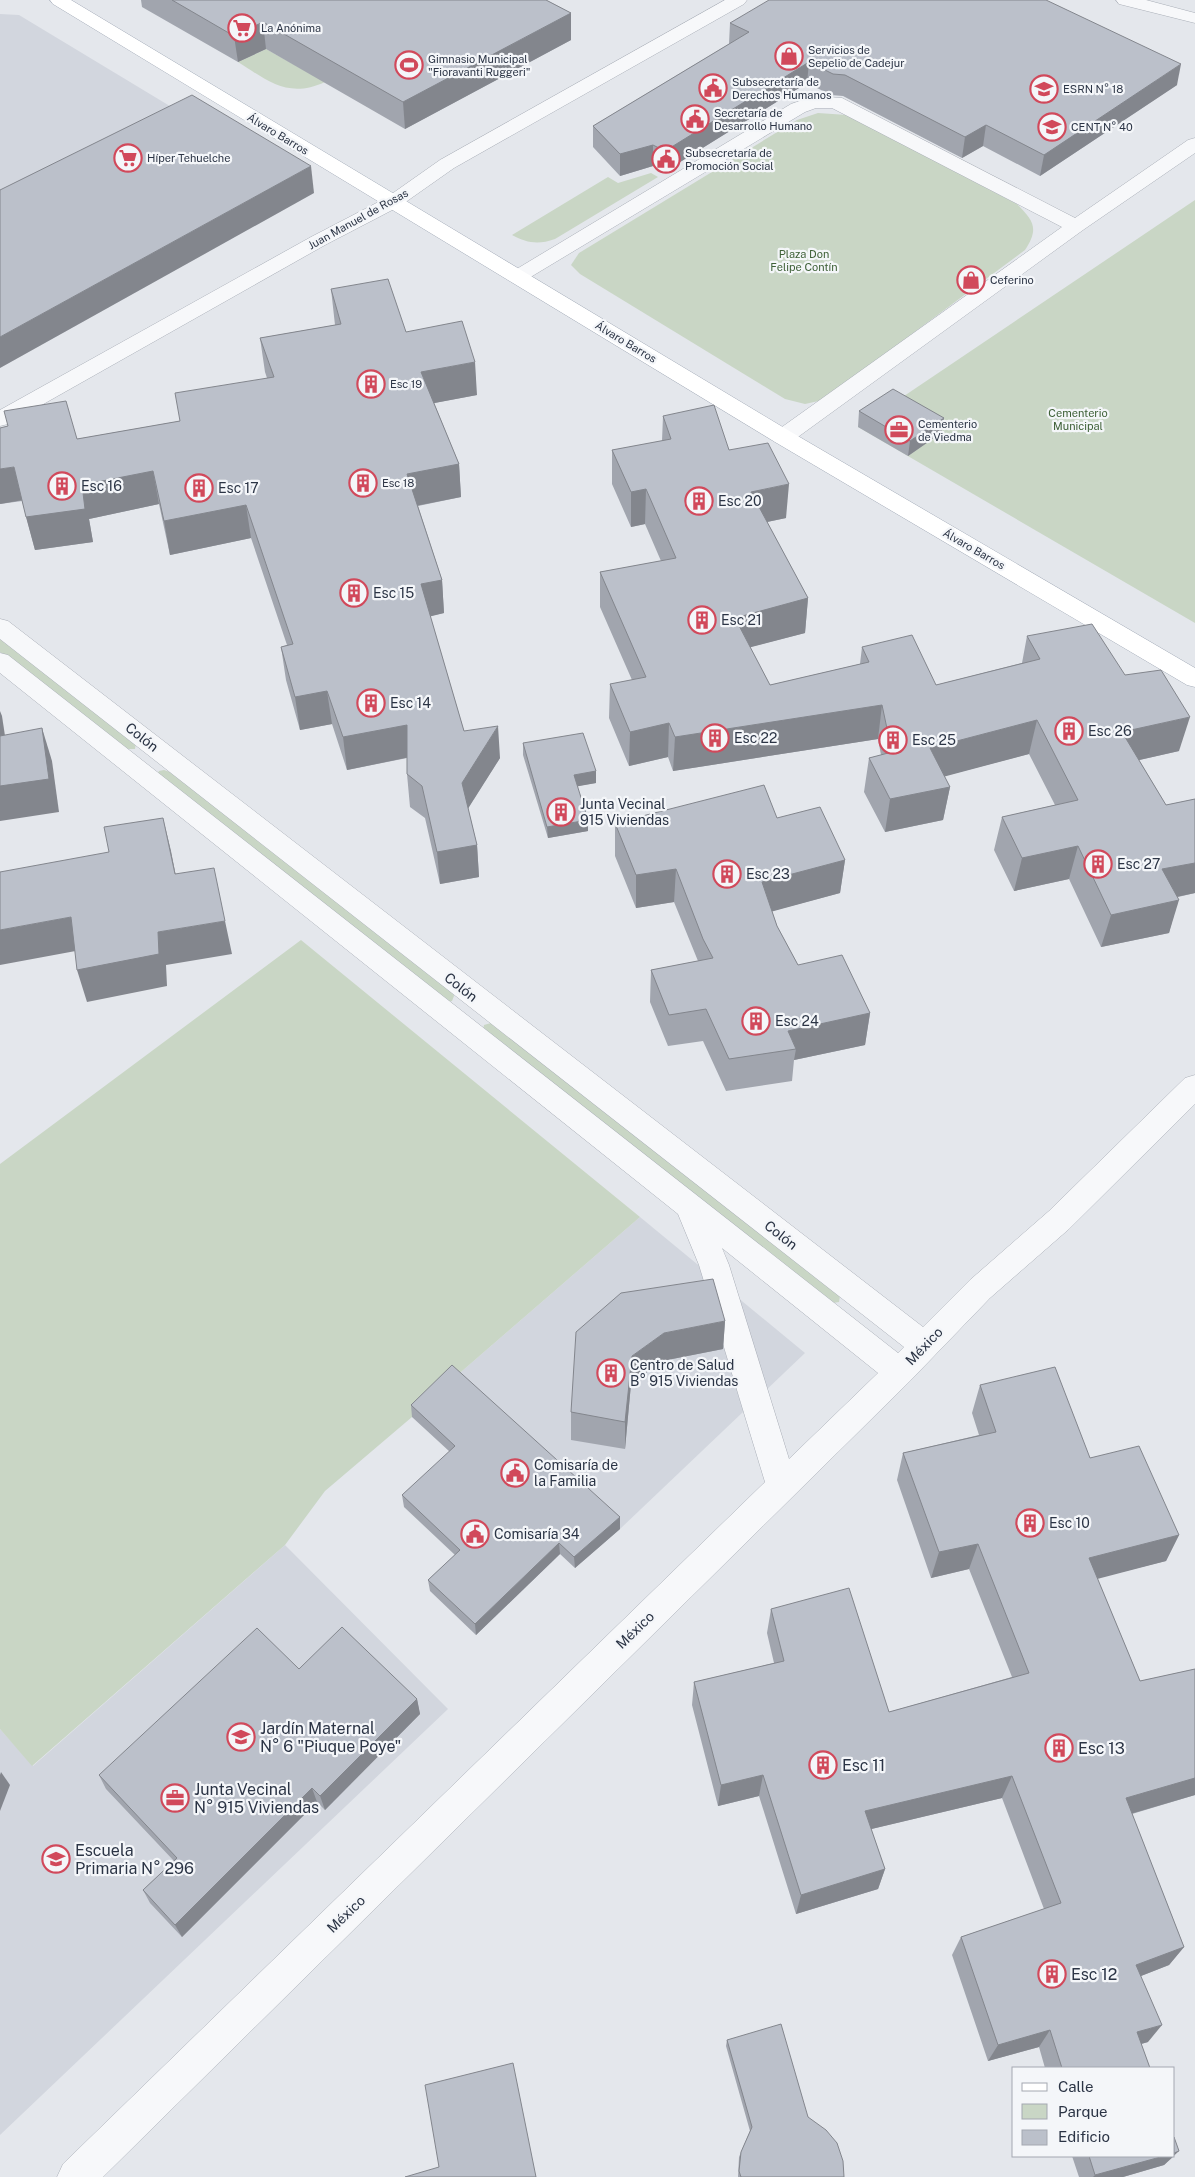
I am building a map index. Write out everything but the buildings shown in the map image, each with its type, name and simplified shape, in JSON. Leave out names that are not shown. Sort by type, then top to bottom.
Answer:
[{"type":"main road","name":"Álvaro Barros","points":[[58,0],[783,437],[1195,680]]},
{"type":"street","name":"Juan Manuel de Rosas","points":[[0,419],[310,246],[393,202],[447,164],[738,0]]},
{"type":"street","points":[[1125,0],[1195,18]]},
{"type":"street","points":[[517,277],[798,108],[814,102],[835,102],[1076,226]]},
{"type":"street","points":[[783,437],[1076,226],[1195,144]]},
{"type":"street","points":[[1025,200],[1039,215],[1044,226],[1045,238],[1036,255]]},
{"type":"street","name":"Colón","points":[[0,627],[924,1345]]},
{"type":"street","name":"Colón","points":[[0,661],[899,1372]]},
{"type":"street","points":[[136,768],[161,752]]},
{"type":"street","points":[[456,1022],[481,1002]]},
{"type":"street","name":"México","points":[[76,2177],[899,1372],[980,1289],[1059,1220],[1195,1086]]},
{"type":"street","points":[[690,1207],[714,1265],[782,1486]]},
{"type":"shaded area","name":"Híper Tehuelche","points":[[0,14],[19,15],[314,193],[0,368]]},
{"type":"shaded area","points":[[640,1217],[805,1353],[620,1529],[454,1378]]},
{"type":"shaded area","name":"Jardín Maternal N° 6 \"Piuque Poye\"","points":[[285,1545],[448,1709],[0,2135],[0,1729],[33,1766]]},
{"type":"green space","points":[[266,49],[325,82],[300,89],[279,86],[238,62]]},
{"type":"green space","name":"Plaza Don Felipe Contín","points":[[818,113],[847,115],[1017,204],[1031,220],[1033,231],[1025,250],[823,400],[805,404],[785,399],[580,274],[571,265],[579,253],[797,120]]},
{"type":"green space","points":[[651,173],[658,177],[555,239],[533,242],[512,235],[608,177],[618,183]]},
{"type":"green space","name":"Cementerio Municipal","points":[[1195,200],[1195,623],[858,427]]},
{"type":"green space","points":[[0,637],[136,742],[135,749],[125,749],[0,652]]},
{"type":"green space","points":[[159,771],[170,772],[453,992],[452,1001],[447,1002],[157,775]]},
{"type":"green space","points":[[301,940],[640,1217],[325,1491],[285,1545],[32,1766],[0,1729],[0,1164]]},
{"type":"green space","points":[[491,1023],[497,1025],[840,1296],[839,1302],[833,1303],[483,1030],[484,1025]]},
{"type":"place","name":"La Anónima","points":[[242,28]]},
{"type":"place","name":"Servicios de Sepelio de Cadejur","points":[[789,56]]},
{"type":"place","name":"Gimnasio Municipal \"Fioravanti Ruggeri\"","points":[[409,65]]},
{"type":"place","name":"Subsecretaría de Derechos Humanos","points":[[713,88]]},
{"type":"place","name":"ESRN N° 18","points":[[1044,89]]},
{"type":"place","name":"Secretaría de Desarrollo Humano","points":[[695,119]]},
{"type":"place","name":"CENT N° 40","points":[[1052,127]]},
{"type":"place","name":"Híper Tehuelche","points":[[128,158]]},
{"type":"place","name":"Subsecretaría de Promoción Social","points":[[666,159]]},
{"type":"place","name":"Ceferino","points":[[971,280]]},
{"type":"place","name":"Esc 19","points":[[371,384]]},
{"type":"place","name":"Cementerio de Viedma","points":[[899,430]]},
{"type":"place","name":"Esc 18","points":[[363,483]]},
{"type":"place","name":"Esc 16","points":[[62,486]]},
{"type":"place","name":"Esc 17","points":[[199,488]]},
{"type":"place","name":"Esc 20","points":[[699,501]]},
{"type":"place","name":"Esc 15","points":[[354,593]]},
{"type":"place","name":"Esc 21","points":[[702,620]]},
{"type":"place","name":"Esc 14","points":[[371,703]]},
{"type":"place","name":"Esc 26","points":[[1069,731]]},
{"type":"place","name":"Esc 22","points":[[715,738]]},
{"type":"place","name":"Esc 25","points":[[893,740]]},
{"type":"place","name":"Junta Vecinal 915 Viviendas","points":[[561,812]]},
{"type":"place","name":"Esc 27","points":[[1098,864]]},
{"type":"place","name":"Esc 23","points":[[727,874]]},
{"type":"place","name":"Esc 24","points":[[756,1021]]},
{"type":"place","name":"Centro de Salud B° 915 Viviendas","points":[[611,1373]]},
{"type":"place","name":"Comisaría de la Familia","points":[[515,1473]]},
{"type":"place","name":"Esc 10","points":[[1030,1523]]},
{"type":"place","name":"Comisaría 34","points":[[475,1534]]},
{"type":"place","name":"Jardín Maternal N° 6 \"Piuque Poye\"","points":[[241,1737]]},
{"type":"place","name":"Esc 13","points":[[1059,1748]]},
{"type":"place","name":"Esc 11","points":[[823,1765]]},
{"type":"place","name":"Junta Vecinal N° 915 Viviendas","points":[[175,1798]]},
{"type":"place","name":"Escuela Primaria N° 296","points":[[56,1859]]},
{"type":"place","name":"Esc 12","points":[[1052,1974]]}]
